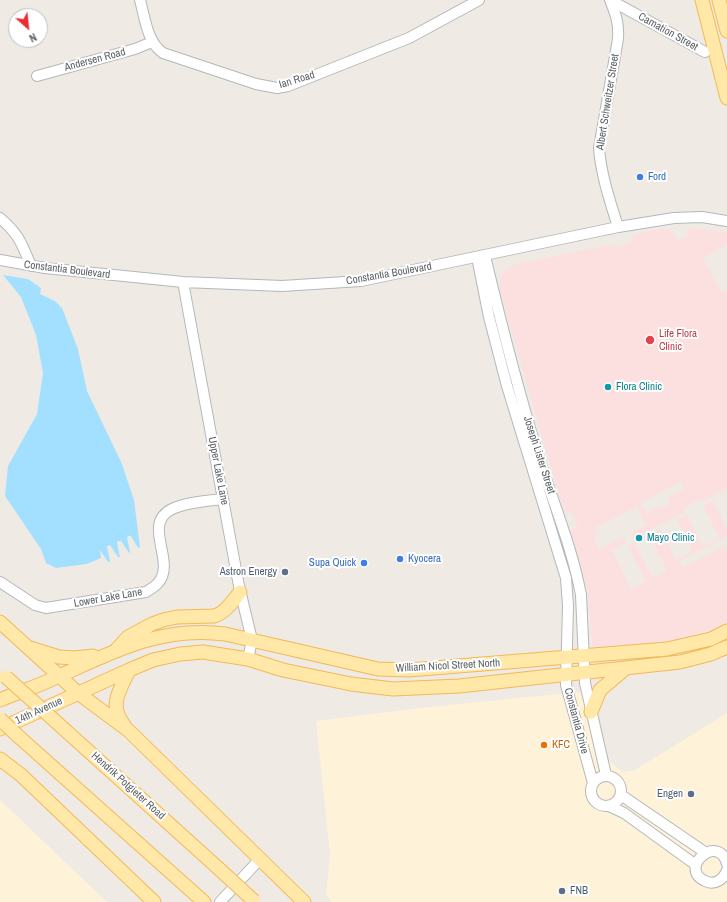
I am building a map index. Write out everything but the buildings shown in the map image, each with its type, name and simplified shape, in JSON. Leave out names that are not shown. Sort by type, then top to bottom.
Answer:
[{"type":"main road","points":[[702,0],[727,98]]},
{"type":"main road","points":[[719,0],[727,31]]},
{"type":"main road","points":[[116,650],[128,637],[152,624],[163,620],[177,617],[218,615],[240,592]]},
{"type":"main road","points":[[0,622],[78,693],[128,730],[304,902]]},
{"type":"main road","name":"William Nicol Street North","points":[[59,676],[116,650],[174,633],[184,632],[207,632],[252,640],[378,669],[409,670],[667,649],[711,639],[727,632]]},
{"type":"main road","points":[[27,647],[59,658],[101,656]]},
{"type":"main road","name":"William Nicol Street North","points":[[78,693],[154,660],[180,654],[203,652],[248,660],[283,670],[351,684],[393,689],[459,686],[680,662],[710,654],[727,647]]},
{"type":"main road","points":[[591,712],[600,690],[626,668]]},
{"type":"main road","points":[[128,730],[116,714],[115,705],[129,670]]},
{"type":"main road","name":"Hendrik Potgieter Road","points":[[3,675],[254,902]]},
{"type":"main road","name":"14th Avenue","points":[[0,700],[59,676]]},
{"type":"main road","name":"14th Avenue","points":[[0,729],[78,693]]},
{"type":"main road","points":[[0,719],[204,902]]},
{"type":"main road","points":[[0,759],[22,775],[154,902]]},
{"type":"main road","points":[[0,768],[22,775]]},
{"type":"street","points":[[140,0],[152,42]]},
{"type":"street","name":"Ian Road","points":[[152,42],[163,53],[256,84],[277,88],[288,86],[409,38],[479,0]]},
{"type":"street","name":"Carnation Street","points":[[610,0],[705,52]]},
{"type":"street","name":"Albert Schweitzer Street","points":[[610,0],[617,16],[618,39],[599,148],[605,182],[618,226]]},
{"type":"street","name":"Andersen Road","points":[[37,76],[135,50],[152,42]]},
{"type":"street","name":"Constantia Boulevard","points":[[0,260],[31,266],[183,282],[282,286],[361,281],[481,257],[618,226],[686,216],[727,221]]},
{"type":"street","points":[[0,218],[15,232],[20,239],[31,266]]},
{"type":"street","name":"Joseph Lister Street","points":[[481,257],[538,456],[574,563],[581,595],[583,656]]},
{"type":"street","name":"Joseph Lister Street","points":[[481,257],[489,317],[507,386],[566,578],[568,606],[566,657]]},
{"type":"street","name":"Upper Lake Lane","points":[[183,282],[240,592],[252,640],[248,660]]},
{"type":"street","name":"Lower Lake Lane","points":[[0,582],[35,605],[46,608],[146,592],[159,582],[163,576],[164,566],[159,536],[159,526],[165,514],[180,506],[223,499]]},
{"type":"street","name":"Constantia Drive","points":[[583,656],[584,672],[591,712],[606,775]]},
{"type":"street","name":"Constantia Drive","points":[[566,657],[566,685],[593,783]]},
{"type":"street","points":[[609,806],[619,800],[622,790],[616,780],[606,775],[596,779],[593,783],[590,791],[594,801],[598,805],[609,806],[624,813],[696,865]]},
{"type":"street","points":[[621,795],[706,853]]},
{"type":"street","points":[[727,864],[724,857],[716,852],[706,853],[698,860],[696,865],[696,870],[702,880],[713,883],[723,883],[727,870]]},
{"type":"street","points":[[220,902],[260,859]]},
{"type":"shaded area","points":[[664,228],[672,231],[678,241],[687,236],[686,232],[691,228],[727,232],[727,244],[703,258],[721,292],[727,290],[727,489],[702,502],[700,499],[683,508],[685,512],[635,538],[632,532],[646,525],[637,507],[595,528],[598,534],[593,537],[599,549],[623,537],[625,539],[627,542],[612,550],[631,589],[646,581],[627,545],[634,542],[653,578],[667,571],[649,534],[660,528],[676,559],[692,551],[677,520],[687,515],[703,546],[719,538],[703,505],[713,501],[727,529],[727,536],[679,561],[683,567],[727,545],[727,623],[723,626],[671,641],[593,650],[587,588],[570,531],[578,526],[570,510],[564,513],[499,288],[501,273],[515,264],[614,244],[619,247],[631,243],[633,235]],"holes":[[[680,482],[684,489],[668,497],[671,503],[663,508],[658,507],[647,513],[641,503]]]},
{"type":"shaded area","points":[[577,692],[591,693],[603,756],[623,772],[635,770],[727,713],[727,902],[332,902],[326,895],[330,854],[316,721],[420,708]]},
{"type":"shaded area","points":[[0,800],[1,801],[107,902],[0,902]]},
{"type":"water","points":[[3,275],[28,279],[41,288],[40,294],[55,301],[62,308],[78,349],[87,391],[122,464],[134,500],[140,547],[138,548],[131,536],[128,536],[127,538],[130,552],[129,553],[121,541],[118,541],[117,543],[120,557],[118,557],[110,545],[107,546],[110,561],[108,562],[100,550],[101,558],[87,564],[56,568],[46,563],[41,549],[5,496],[8,466],[37,414],[43,373],[36,335],[21,297]]},
{"type":"place","name":"Ford","points":[[640,177]]},
{"type":"place","name":"Life Flora Clinic","points":[[650,340]]},
{"type":"place","name":"Flora Clinic","points":[[608,387]]},
{"type":"place","name":"Mayo Clinic","points":[[639,538]]},
{"type":"place","name":"Kyocera","points":[[400,559]]},
{"type":"place","name":"Supa Quick","points":[[364,563]]},
{"type":"place","name":"Astron Energy","points":[[285,572]]},
{"type":"place","name":"KFC","points":[[544,745]]},
{"type":"place","name":"Engen","points":[[691,794]]},
{"type":"place","name":"FNB","points":[[562,891]]}]
